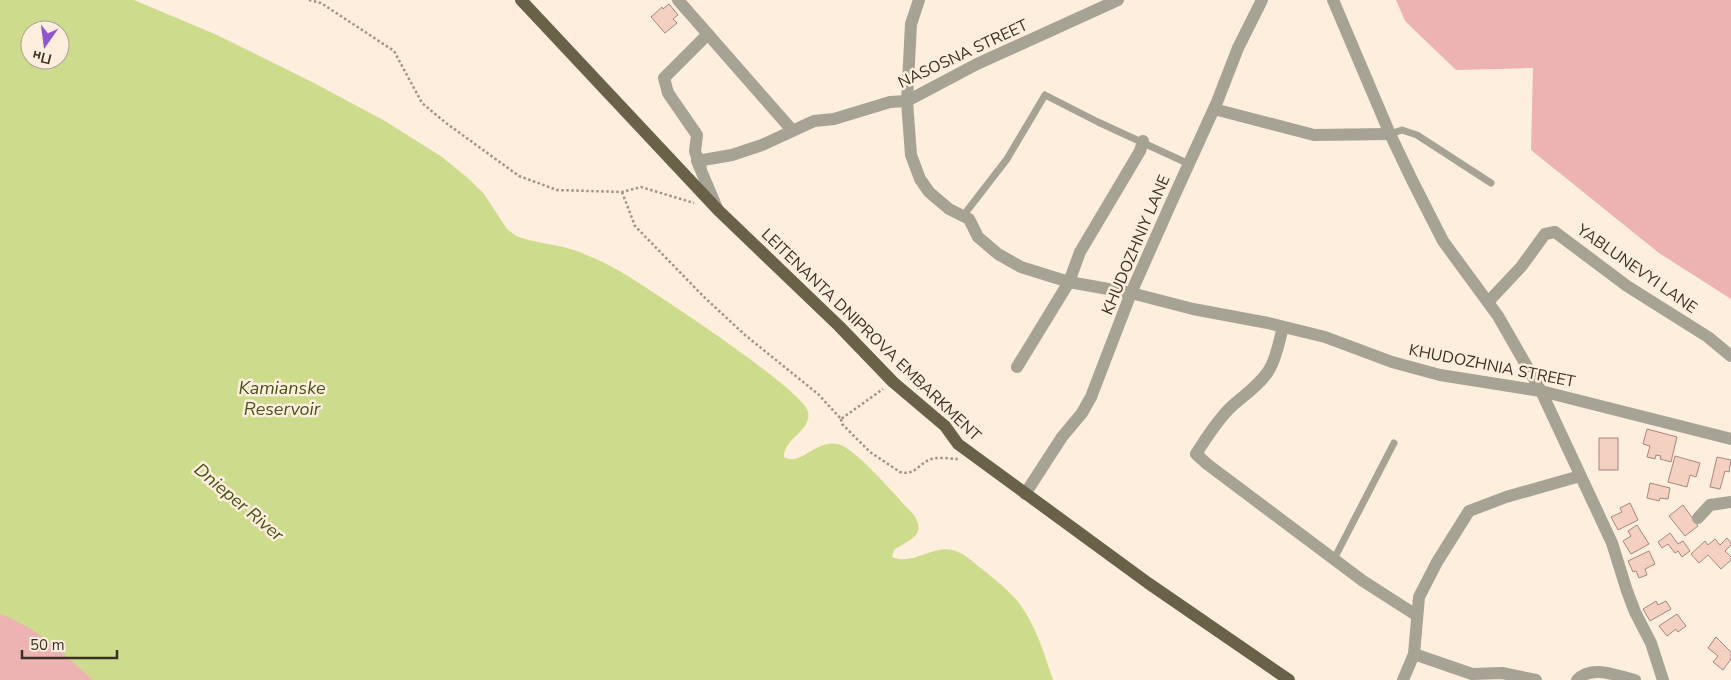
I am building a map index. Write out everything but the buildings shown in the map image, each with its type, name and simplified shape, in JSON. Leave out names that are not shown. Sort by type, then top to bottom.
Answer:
[{"type":"main road","name":"LEITENANTA DNIPROVA EMBARKMENT","points":[[521,0],[718,210],[839,326],[893,382],[944,426],[958,444],[1148,583],[1289,680]]},
{"type":"street","points":[[678,0],[792,130]]},
{"type":"street","points":[[919,0],[911,24],[907,101],[911,155],[920,179],[929,192],[949,210],[963,216]]},
{"type":"street","name":"NASOSNA STREET","points":[[718,210],[697,161],[732,155],[762,145],[814,121],[834,119],[890,102],[907,101],[977,64],[1118,0]]},
{"type":"street","name":"KHUDOZHNIY LANE","points":[[1025,494],[1062,437],[1082,413],[1091,397],[1131,294],[1214,109],[1238,48],[1262,0]]},
{"type":"street","points":[[1333,0],[1390,134],[1443,241],[1488,302],[1541,390],[1612,543],[1627,591],[1635,612],[1651,643],[1663,680]]},
{"type":"street","points":[[708,34],[664,78],[668,93],[697,136],[695,151],[718,210]]},
{"type":"street","points":[[1214,109],[1314,136],[1390,134]]},
{"type":"street","points":[[1017,367],[1069,282],[1080,252],[1140,151],[1143,141]]},
{"type":"street","name":"KHUDOZHNIA STREET","points":[[963,216],[969,219],[978,237],[998,254],[1021,267],[1069,282],[1283,327],[1325,337],[1392,362],[1440,375],[1541,390],[1731,439]]},
{"type":"street","name":"YABLUNEVYI LANE","points":[[1488,302],[1521,267],[1546,234],[1555,232],[1627,286],[1708,337],[1731,356]]},
{"type":"street","points":[[1283,327],[1277,354],[1269,371],[1229,409],[1207,436],[1196,454],[1363,581],[1416,615]]},
{"type":"street","points":[[1404,680],[1414,654],[1417,604],[1422,590],[1436,562],[1469,511],[1483,504],[1580,476]]},
{"type":"street","points":[[1698,518],[1710,505],[1731,502]]},
{"type":"street","points":[[1414,654],[1472,674],[1502,673],[1536,680]]},
{"type":"street","points":[[1577,680],[1584,674],[1593,672],[1635,680]]},
{"type":"lane","points":[[963,216],[1006,159],[1046,95],[1098,122],[1143,141],[1189,164]]},
{"type":"lane","points":[[1390,134],[1402,130],[1417,134],[1491,183]]},
{"type":"lane","points":[[1334,559],[1394,443]]},
{"type":"path","points":[[310,0],[321,3],[394,50],[422,103],[518,176],[557,190],[622,192],[641,187],[718,210]]},
{"type":"path","points":[[622,192],[635,226],[703,296],[745,335],[818,394],[841,419],[842,424],[870,452],[906,474],[913,472],[928,460],[934,458],[948,460],[976,458]]},
{"type":"path","points":[[841,419],[893,382]]},
{"type":"shaded area","points":[[1396,0],[1731,0],[1731,299],[1659,253],[1531,150],[1533,68],[1456,70],[1405,21]]},
{"type":"shaded area","points":[[0,566],[210,680],[0,680]]},
{"type":"water","name":"Kamianske Reservoir","points":[[0,0],[134,0],[217,35],[385,121],[442,157],[469,179],[484,194],[507,229],[516,236],[574,250],[613,267],[693,319],[755,363],[800,400],[808,412],[806,425],[788,445],[784,457],[796,458],[822,445],[830,444],[838,444],[856,455],[914,515],[917,522],[917,533],[894,550],[892,557],[907,559],[945,549],[963,554],[1000,583],[1019,603],[1035,630],[1053,680],[93,680],[38,634],[0,614]]},
{"type":"water label","name":"Dnieper River","points":[[239,502]]}]
